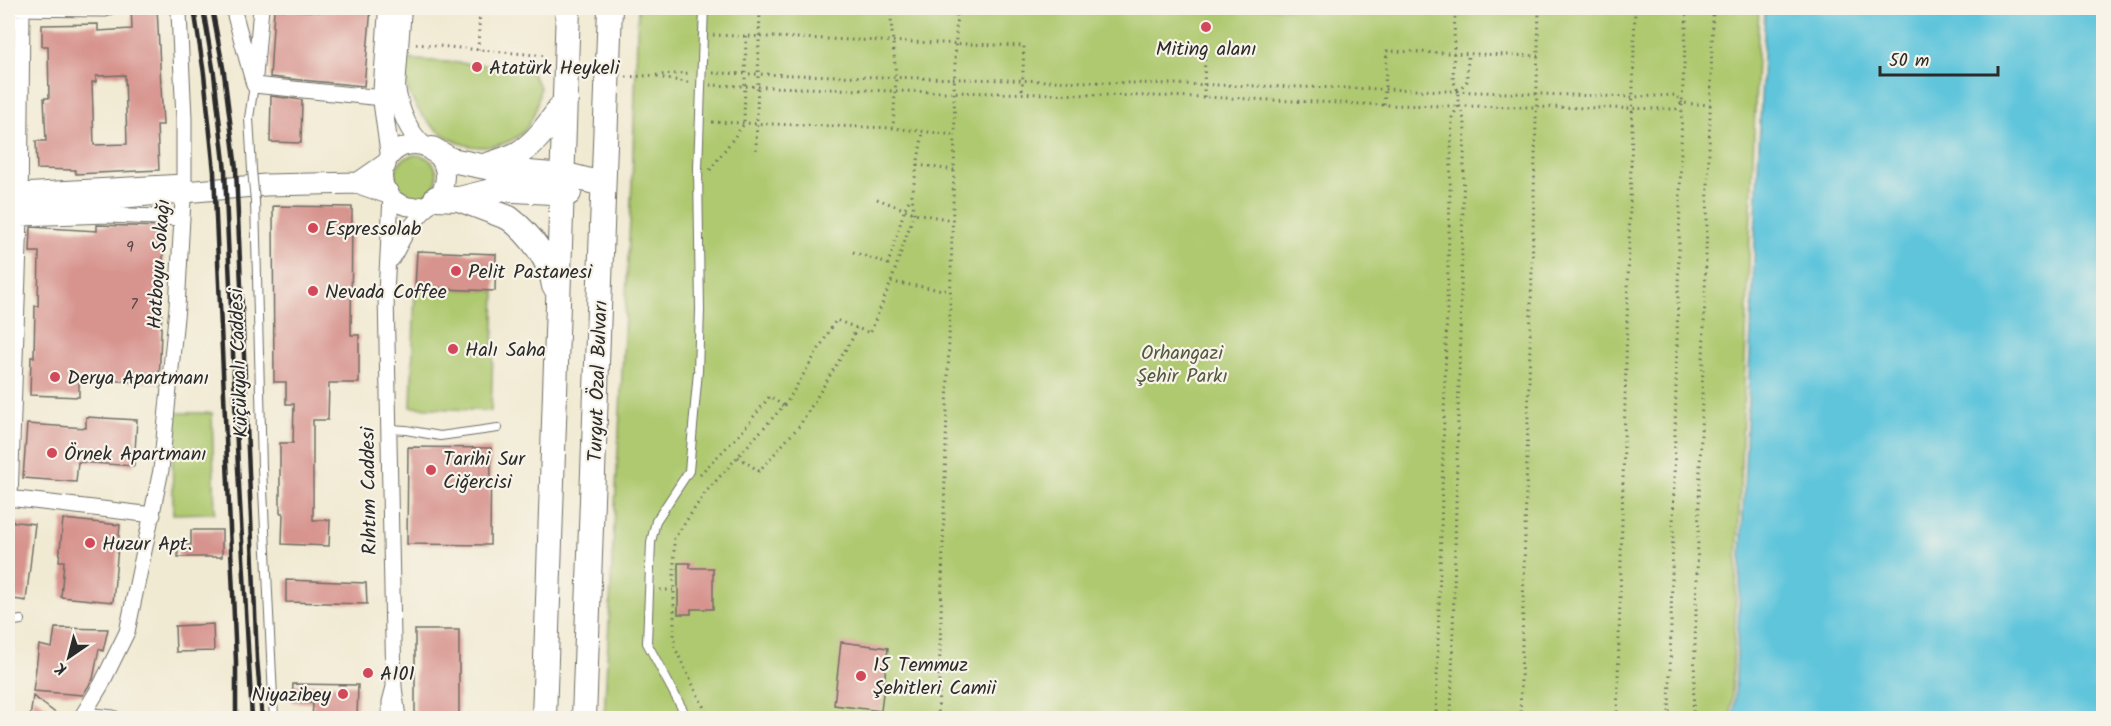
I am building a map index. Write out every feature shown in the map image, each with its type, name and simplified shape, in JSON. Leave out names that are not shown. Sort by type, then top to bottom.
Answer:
[{"type":"highway","points":[[544,718],[568,8]]},
{"type":"highway","name":"Turgut Özal Bulvarı","points":[[584,718],[610,8]]},
{"type":"highway","points":[[482,166],[507,159],[521,152],[551,121],[566,100]]},
{"type":"highway","points":[[428,148],[451,160],[562,184],[583,193],[602,184]]},
{"type":"highway","points":[[443,199],[499,189],[562,184]]},
{"type":"highway","points":[[443,199],[487,208],[516,224],[537,248],[553,274],[558,309]]},
{"type":"main road","points":[[359,183],[387,160]]},
{"type":"main road","points":[[15,205],[186,189],[257,185],[359,183],[390,195]]},
{"type":"street","points":[[106,8],[17,8],[9,498],[153,515]]},
{"type":"street","points":[[233,8],[254,85],[382,98]]},
{"type":"street","name":"Küçükyalı Caddesi","points":[[254,85],[261,8]]},
{"type":"street","points":[[388,8],[382,98],[387,160],[382,177],[390,195],[400,204],[409,207],[443,199],[446,177],[441,158],[428,148],[408,124],[398,98],[402,8]]},
{"type":"street","name":"Hatboyu Sokağı","points":[[82,717],[127,632],[161,470],[172,369],[186,189],[179,13]]},
{"type":"street","points":[[387,160],[398,149],[408,145],[418,144],[428,148]]},
{"type":"street","name":"Rıhtım Caddesi","points":[[390,195],[387,294],[389,429],[394,687],[398,718]]},
{"type":"street","name":"Rıhtım Caddesi","points":[[387,294],[391,263],[397,246],[411,225],[443,199]]},
{"type":"street","points":[[15,205],[108,215],[182,218]]},
{"type":"street","name":"Rıhtım Caddesi","points":[[390,718],[390,702],[394,687]]},
{"type":"street","points":[[82,717],[113,718]]},
{"type":"lane","points":[[683,718],[684,712],[647,643],[647,632],[653,529],[689,471],[698,371],[700,298],[698,168],[705,85],[702,72],[704,8]]},
{"type":"lane","name":"Küçükyalı Caddesi","points":[[254,85],[249,118],[257,185],[262,468],[274,718]]},
{"type":"lane","points":[[389,429],[440,436],[498,428]]},
{"type":"lane","points":[[8,622],[21,620]]},
{"type":"path","points":[[478,50],[480,8]]},
{"type":"path","points":[[756,150],[760,8]]},
{"type":"path","points":[[890,8],[896,77],[893,128]]},
{"type":"path","points":[[938,718],[957,8]]},
{"type":"path","points":[[1451,718],[1465,122],[1453,80],[1455,8]]},
{"type":"path","points":[[1520,718],[1539,8]]},
{"type":"path","points":[[1617,718],[1635,8]]},
{"type":"path","points":[[1669,718],[1682,103],[1687,8]]},
{"type":"path","points":[[1693,718],[1713,8]]},
{"type":"path","points":[[710,44],[710,35],[1024,46],[1022,93]]},
{"type":"path","points":[[707,164],[707,174],[744,124],[746,36]]},
{"type":"path","points":[[399,42],[552,57]]},
{"type":"path","points":[[1204,97],[1205,47]]},
{"type":"path","points":[[1384,105],[1387,51],[1538,56]]},
{"type":"path","points":[[1458,91],[1467,81],[1468,53]]},
{"type":"path","points":[[609,78],[702,72]]},
{"type":"path","points":[[708,94],[705,85],[709,72],[1633,97],[1676,95],[1682,103]]},
{"type":"path","points":[[651,76],[705,85],[1204,97],[1384,105],[1459,104],[1633,109],[1676,109],[1682,103],[1711,105]]},
{"type":"path","points":[[1436,718],[1452,118],[1459,104]]},
{"type":"path","points":[[708,121],[757,125],[893,128],[955,135]]},
{"type":"path","points":[[707,718],[674,646],[674,539],[705,493],[783,406],[836,320],[870,333],[891,282],[914,213],[912,195],[923,132]]},
{"type":"path","points":[[917,165],[954,170]]},
{"type":"path","points":[[853,252],[888,264],[905,208],[912,195]]},
{"type":"path","points":[[877,199],[914,213],[952,220]]},
{"type":"path","points":[[891,282],[949,291]]},
{"type":"path","points":[[738,456],[759,471],[800,424],[852,339],[856,328]]},
{"type":"path","points":[[699,475],[740,434],[770,396],[783,406]]},
{"type":"path","points":[[658,600],[658,590],[673,590]]},
{"type":"green space","name":"Orhangazi Şehir Parkı","points":[[638,8],[1759,8],[1731,718],[604,718],[632,182]]},
{"type":"green space","points":[[405,59],[528,68],[540,87],[531,120],[521,135],[502,144],[487,147],[472,146],[445,136],[423,116],[408,90]]},
{"type":"green space","points":[[416,155],[431,161],[437,176],[431,191],[416,197],[401,191],[395,176],[401,161]]},
{"type":"green space","name":"Halı Saha","points":[[415,288],[495,291],[491,411],[411,407]]},
{"type":"green space","points":[[172,413],[212,413],[215,513],[173,514]]},
{"type":"water","points":[[1765,8],[2103,8],[2103,718],[1734,718]]},
{"type":"building","points":[[131,8],[157,8],[163,125],[157,125],[159,170],[76,174],[75,170],[37,169],[36,141],[46,141],[44,98],[49,98],[48,46],[42,46],[42,25],[98,24],[98,31],[132,29]],"holes":[[[125,75],[127,144],[94,145],[92,82],[96,82],[96,76]]]},
{"type":"building","points":[[319,8],[371,8],[364,86],[270,77],[274,9],[319,12]]},
{"type":"building","points":[[271,96],[302,100],[301,143],[270,142]]},
{"type":"building","points":[[273,206],[352,207],[351,335],[359,335],[359,383],[329,383],[328,420],[313,420],[313,520],[330,520],[329,546],[282,544],[280,443],[293,443],[294,404],[286,404],[286,382],[274,382]]},
{"type":"building","points":[[97,225],[163,227],[159,383],[79,379],[79,397],[30,395],[31,357],[34,357],[35,306],[38,306],[39,252],[30,252],[31,227],[97,231]]},
{"type":"building","name":"Pelit Pastanesi","points":[[417,251],[496,254],[495,291],[415,288]]},
{"type":"building","points":[[86,417],[137,420],[134,466],[78,462],[76,482],[23,478],[27,424],[86,428]]},
{"type":"building","points":[[408,447],[491,448],[490,545],[407,544]]},
{"type":"building","points":[[63,519],[120,525],[113,602],[61,597],[64,561],[59,561]]},
{"type":"building","points":[[8,521],[35,524],[26,601],[8,598]]},
{"type":"building","points":[[191,530],[222,530],[222,557],[178,557],[178,545],[191,545]]},
{"type":"building","points":[[678,563],[690,563],[690,568],[713,568],[713,609],[691,609],[691,614],[678,614]]},
{"type":"building","points":[[286,580],[366,583],[367,604],[286,602]]},
{"type":"building","points":[[213,624],[214,651],[176,652],[175,626]]},
{"type":"building","points":[[55,628],[108,629],[103,651],[99,649],[93,679],[83,695],[33,691],[39,645],[52,648]]},
{"type":"building","points":[[415,630],[459,630],[459,718],[415,718]]},
{"type":"building","name":"15 Temmuz Şehitleri Camii","points":[[841,642],[888,648],[881,711],[834,705]]},
{"type":"building","points":[[293,684],[358,685],[357,718],[312,718],[313,703],[292,702]]},
{"type":"building","points":[[33,696],[62,718],[30,718]]},
{"type":"railway","points":[[194,8],[204,74],[214,172],[236,661],[236,718]]},
{"type":"railway","points":[[203,8],[214,74],[225,171],[252,718]]},
{"type":"railway","points":[[212,8],[224,73],[236,169],[257,659],[262,718]]},
{"type":"place","name":"Miting alanı","points":[[1206,27]]},
{"type":"place","name":"Atatürk Heykeli","points":[[477,67]]},
{"type":"place","name":"Espressolab","points":[[313,228]]},
{"type":"place","name":"Pelit Pastanesi","points":[[456,271]]},
{"type":"place","name":"Nevada Coffee","points":[[313,291]]},
{"type":"place","name":"Halı Saha","points":[[453,349]]},
{"type":"place","name":"Derya Apartmanı","points":[[55,377]]},
{"type":"place","name":"Örnek Apartmanı","points":[[52,453]]},
{"type":"place","name":"Tarihi Sur Ciğercisi","points":[[431,470]]},
{"type":"place","name":"Huzur Apt.","points":[[90,543]]},
{"type":"place","name":"A101","points":[[368,673]]},
{"type":"place","name":"15 Temmuz Şehitleri Camii","points":[[861,676]]},
{"type":"place","name":"Niyazibey","points":[[343,694]]}]
